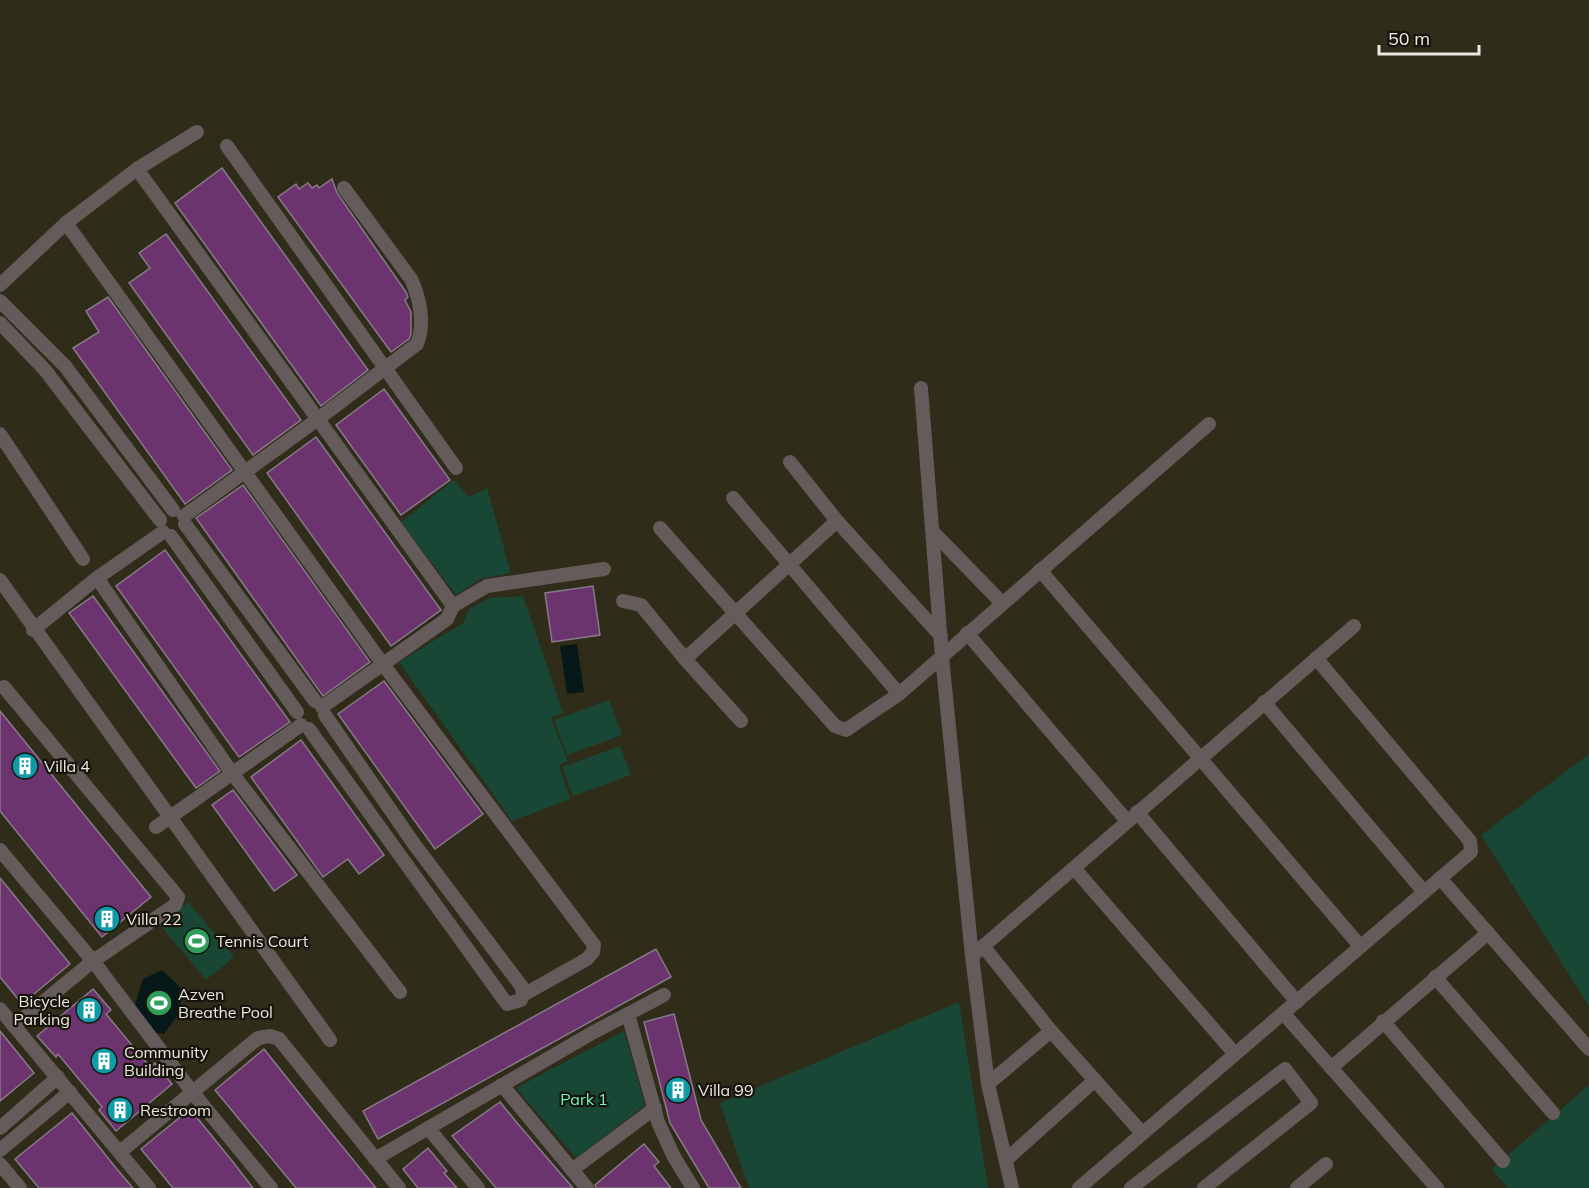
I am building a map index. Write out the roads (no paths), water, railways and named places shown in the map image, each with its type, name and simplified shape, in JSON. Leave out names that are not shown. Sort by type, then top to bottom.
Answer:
[{"type":"street","points":[[0,285],[66,223],[137,169],[197,132]]},
{"type":"street","points":[[227,146],[456,468]]},
{"type":"street","points":[[137,169],[453,606]]},
{"type":"street","points":[[181,517],[413,350],[420,337],[422,328],[417,295],[411,279],[344,188]]},
{"type":"street","points":[[0,323],[35,359],[165,529],[507,1004],[513,1004],[523,995],[587,959],[593,952],[594,945],[382,663],[66,223]]},
{"type":"street","points":[[0,301],[47,346],[181,517],[321,708],[414,844],[522,987],[523,995]]},
{"type":"street","points":[[35,359],[47,346]]},
{"type":"street","points":[[921,388],[942,657],[972,956],[988,1084],[1012,1188]]},
{"type":"street","points":[[660,528],[839,729],[846,730],[899,694],[1209,424]]},
{"type":"street","points":[[0,434],[83,559]]},
{"type":"street","points":[[790,462],[837,520],[941,636]]},
{"type":"street","points":[[733,498],[787,565],[899,694]]},
{"type":"street","points":[[165,529],[165,512],[181,517]]},
{"type":"street","points":[[33,630],[97,578],[165,529],[182,532],[181,517]]},
{"type":"street","points":[[685,659],[837,520]]},
{"type":"street","points":[[933,532],[1002,603]]},
{"type":"street","points":[[321,708],[447,619],[453,606],[487,586],[604,569]]},
{"type":"street","points":[[1040,570],[1360,946]]},
{"type":"street","points":[[97,578],[232,773],[400,992]]},
{"type":"street","points":[[0,580],[33,630],[330,1040]]},
{"type":"street","points":[[623,601],[641,605],[685,659],[741,721]]},
{"type":"street","points":[[972,956],[1200,756],[1354,626]]},
{"type":"street","points":[[967,633],[1297,1002]]},
{"type":"street","points":[[1079,1188],[1469,855],[1470,841],[1316,658]]},
{"type":"street","points":[[4,687],[178,897],[176,905],[93,962],[14,1026]]},
{"type":"street","points":[[302,722],[305,702],[321,708]]},
{"type":"street","points":[[1264,702],[1424,892]]},
{"type":"street","points":[[156,827],[302,722],[322,724],[321,708]]},
{"type":"street","points":[[399,852],[414,844]]},
{"type":"street","points":[[0,850],[93,962],[193,1093],[271,1188]]},
{"type":"street","points":[[1074,868],[1235,1054]]},
{"type":"street","points":[[1440,878],[1589,1049]]},
{"type":"street","points":[[1331,1068],[1488,933]]},
{"type":"street","points":[[983,946],[1051,1031],[1142,1133]]},
{"type":"street","points":[[1435,977],[1553,1113]]},
{"type":"street","points":[[375,1158],[664,995]]},
{"type":"street","points":[[0,1009],[148,1188]]},
{"type":"street","points":[[628,1014],[668,1146],[693,1188]]},
{"type":"street","points":[[1284,1014],[1437,1188]]},
{"type":"street","points":[[1383,1021],[1503,1161]]},
{"type":"street","points":[[988,1084],[1051,1031]]},
{"type":"street","points":[[120,1152],[263,1036],[279,1039],[399,1188]]},
{"type":"street","points":[[1131,1188],[1285,1069],[1311,1103],[1204,1188]]},
{"type":"street","points":[[0,1128],[58,1077]]},
{"type":"street","points":[[1007,1160],[1095,1080]]},
{"type":"street","points":[[502,1085],[587,1188]]},
{"type":"street","points":[[0,1150],[70,1092]]},
{"type":"street","points":[[572,1170],[656,1108]]},
{"type":"street","points":[[428,1128],[478,1188]]},
{"type":"street","points":[[0,1164],[20,1188]]},
{"type":"street","points":[[1297,1188],[1326,1164]]},
{"type":"place","name":"Villa 4","points":[[25,766]]},
{"type":"place","name":"Villa 22","points":[[107,919]]},
{"type":"place","name":"Tennis Court","points":[[197,941]]},
{"type":"place","name":"Azven Breathe Pool","points":[[159,1003]]},
{"type":"place","name":"Bicycle Parking","points":[[89,1010]]},
{"type":"place","name":"Community Building","points":[[104,1061]]},
{"type":"place","name":"Villa 99","points":[[678,1090]]},
{"type":"place","name":"Restroom","points":[[120,1110]]},
{"type":"park label","name":"Park 1","points":[[584,1099]]}]
